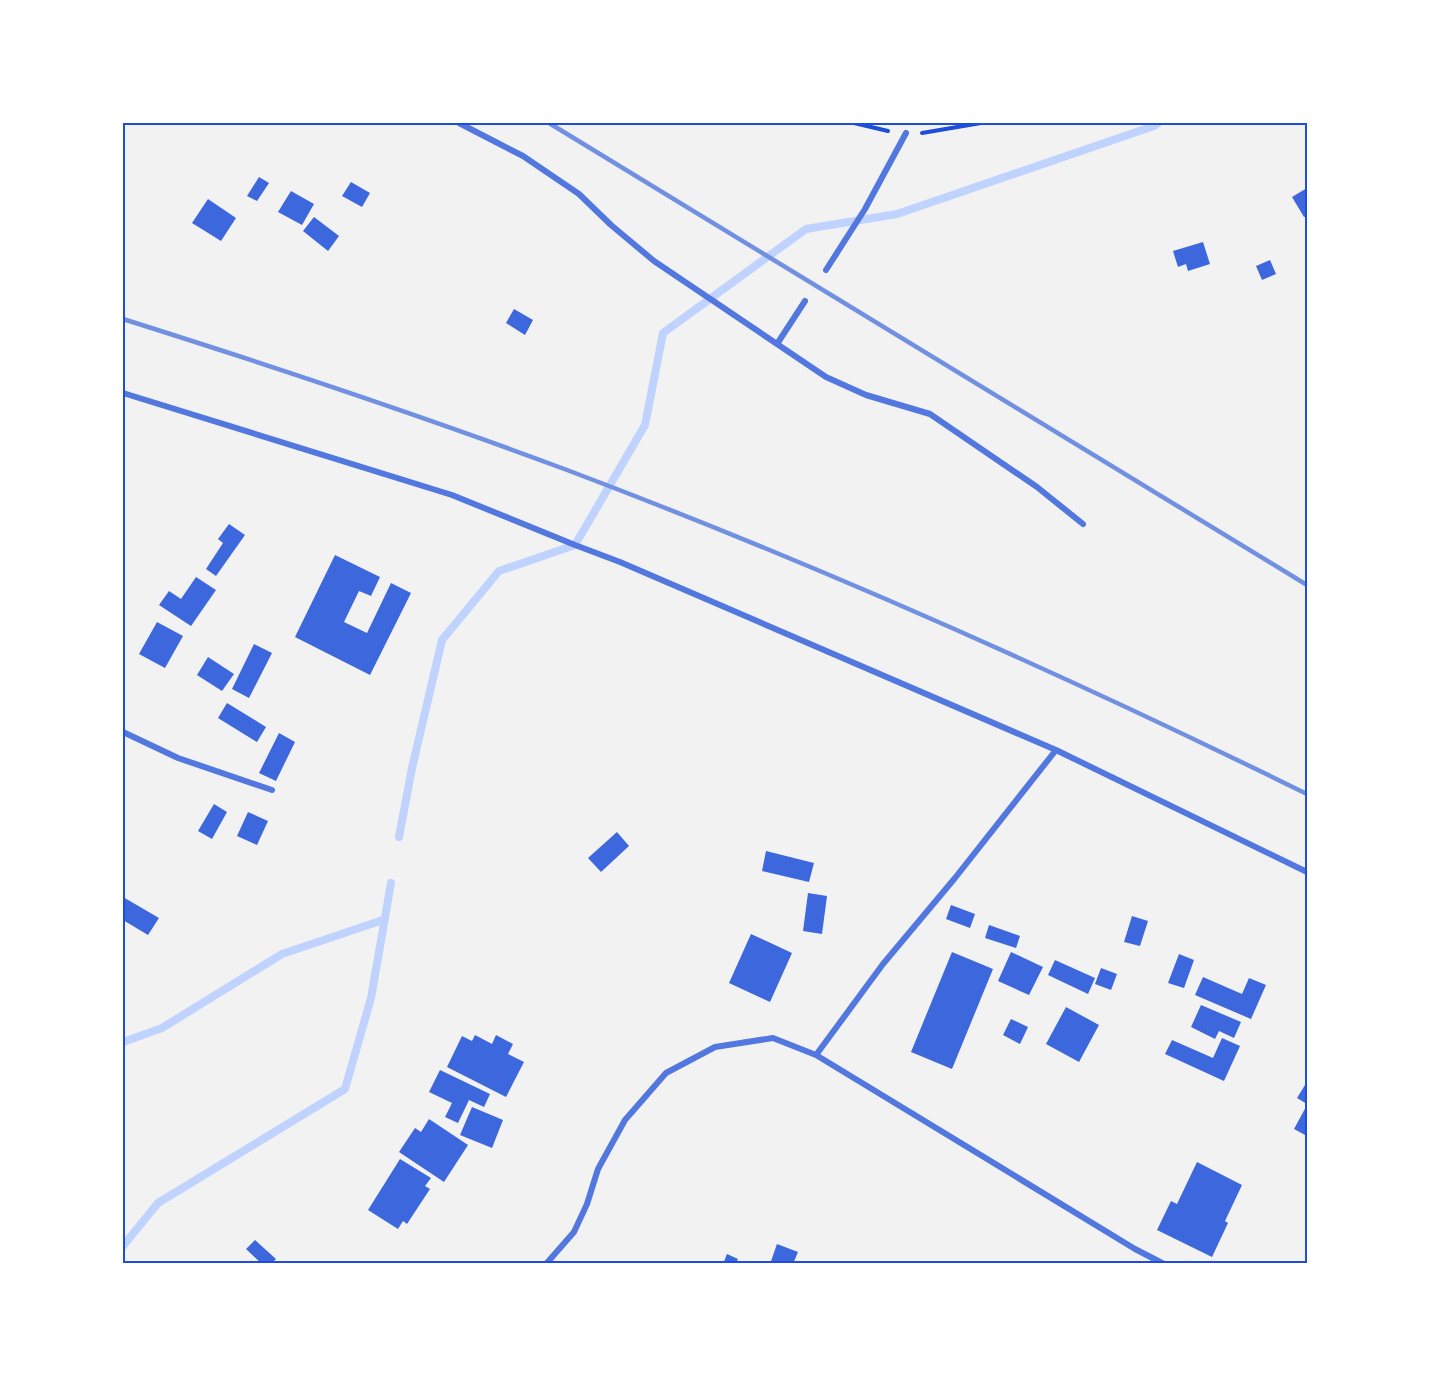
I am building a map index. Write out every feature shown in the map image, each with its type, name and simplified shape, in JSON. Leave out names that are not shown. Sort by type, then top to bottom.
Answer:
[{"type":"street","points":[[459,123],[524,156],[579,194],[654,261],[826,377],[866,395],[930,414],[1037,487],[1083,524]]},
{"type":"street","points":[[826,270],[865,209],[906,133]]},
{"type":"street","points":[[777,344],[805,301]]},
{"type":"street","points":[[123,393],[452,495],[620,562],[1056,750],[1307,872]]},
{"type":"street","points":[[123,732],[178,758],[272,790]]},
{"type":"street","points":[[816,1055],[883,964],[955,878],[1056,750]]},
{"type":"street","points":[[546,1264],[574,1232],[598,1169],[625,1120],[666,1072],[715,1047],[773,1038],[816,1055],[1135,1249],[1164,1264]]},
{"type":"building","points":[[259,177],[269,183],[257,201],[247,196]]},
{"type":"building","points":[[351,182],[370,193],[362,207],[342,196]]},
{"type":"building","points":[[1307,188],[1307,216],[1304,217],[1292,197]]},
{"type":"building","points":[[291,191],[314,204],[302,225],[278,212]]},
{"type":"building","points":[[208,199],[236,218],[221,241],[192,223]]},
{"type":"building","points":[[314,217],[339,236],[328,251],[303,231]]},
{"type":"building","points":[[1203,242],[1210,264],[1188,271],[1186,264],[1178,267],[1173,251]]},
{"type":"building","points":[[1270,260],[1276,274],[1262,280],[1256,266]]},
{"type":"building","points":[[514,309],[533,320],[525,335],[506,323]]},
{"type":"building","points":[[229,524],[245,535],[216,576],[206,569],[223,543],[218,539]]},
{"type":"building","points":[[335,555],[380,577],[371,596],[359,591],[344,622],[367,633],[391,583],[411,593],[370,675],[295,637]]},
{"type":"building","points":[[196,577],[216,590],[191,626],[159,605],[169,591],[181,599]]},
{"type":"building","points":[[157,622],[183,636],[165,668],[139,654]]},
{"type":"building","points":[[254,644],[272,653],[249,698],[232,689]]},
{"type":"building","points":[[208,657],[234,674],[222,691],[197,675]]},
{"type":"building","points":[[227,703],[266,727],[257,742],[218,718]]},
{"type":"building","points":[[279,733],[295,742],[276,781],[259,773]]},
{"type":"building","points":[[214,804],[227,812],[212,839],[198,831]]},
{"type":"building","points":[[248,812],[268,821],[257,845],[237,836]]},
{"type":"building","points":[[617,832],[629,846],[601,872],[588,858]]},
{"type":"building","points":[[766,851],[814,863],[809,882],[762,871]]},
{"type":"building","points":[[808,893],[827,896],[822,934],[803,931]]},
{"type":"building","points":[[123,897],[159,918],[148,935],[123,920]]},
{"type":"building","points":[[951,905],[975,914],[970,928],[946,919]]},
{"type":"building","points":[[1132,916],[1148,921],[1140,946],[1124,942]]},
{"type":"building","points":[[989,925],[1020,936],[1016,948],[985,938]]},
{"type":"building","points":[[751,934],[792,953],[770,1002],[729,983]]},
{"type":"building","points":[[952,952],[993,969],[952,1069],[911,1052]]},
{"type":"building","points":[[1011,952],[1043,967],[1029,995],[998,981]]},
{"type":"building","points":[[1179,954],[1194,960],[1184,988],[1168,983]]},
{"type":"building","points":[[1055,960],[1095,978],[1088,994],[1048,975]]},
{"type":"building","points":[[1101,968],[1117,974],[1111,990],[1095,984]]},
{"type":"building","points":[[1203,977],[1242,994],[1249,978],[1266,985],[1251,1019],[1195,995]]},
{"type":"building","points":[[1201,1005],[1241,1022],[1234,1038],[1219,1031],[1215,1039],[1191,1027]]},
{"type":"building","points":[[1066,1007],[1099,1025],[1079,1062],[1046,1044]]},
{"type":"building","points":[[1011,1019],[1028,1027],[1020,1044],[1003,1035]]},
{"type":"building","points":[[475,1035],[492,1044],[496,1035],[513,1044],[508,1054],[524,1062],[506,1097],[447,1067],[462,1036],[472,1041]]},
{"type":"building","points":[[1222,1038],[1240,1046],[1224,1081],[1165,1054],[1172,1040],[1213,1058]]},
{"type":"building","points":[[440,1070],[490,1094],[484,1107],[469,1100],[458,1123],[445,1117],[452,1103],[429,1092]]},
{"type":"building","points":[[1305,1085],[1307,1086],[1307,1104],[1297,1098]]},
{"type":"building","points":[[1307,1105],[1307,1136],[1294,1129]]},
{"type":"building","points":[[472,1107],[503,1120],[492,1148],[460,1135]]},
{"type":"building","points":[[429,1119],[468,1145],[444,1182],[399,1152],[415,1128],[421,1132]]},
{"type":"building","points":[[400,1159],[431,1178],[425,1186],[430,1189],[407,1224],[403,1221],[398,1229],[368,1210]]},
{"type":"building","points":[[1197,1162],[1242,1185],[1225,1221],[1228,1223],[1212,1257],[1157,1230],[1171,1201],[1177,1204]]},
{"type":"building","points":[[255,1240],[276,1259],[271,1264],[262,1264],[246,1249]]},
{"type":"building","points":[[777,1244],[798,1252],[793,1264],[770,1264]]},
{"type":"building","points":[[727,1254],[738,1259],[736,1264],[723,1264]]},
{"type":"waterway","points":[[399,837],[412,768],[442,640],[499,571],[575,545],[645,425],[663,333],[806,229],[897,214],[1158,123]]},
{"type":"waterway","points":[[123,1246],[158,1203],[345,1089],[371,998],[391,883]]},
{"type":"waterway","points":[[123,1042],[162,1028],[282,954],[383,920]]},
{"type":"railway","points":[[549,123],[1307,585]]},
{"type":"railway","points":[[123,319],[401,410],[661,506],[848,583],[1033,664],[1307,794]]}]
